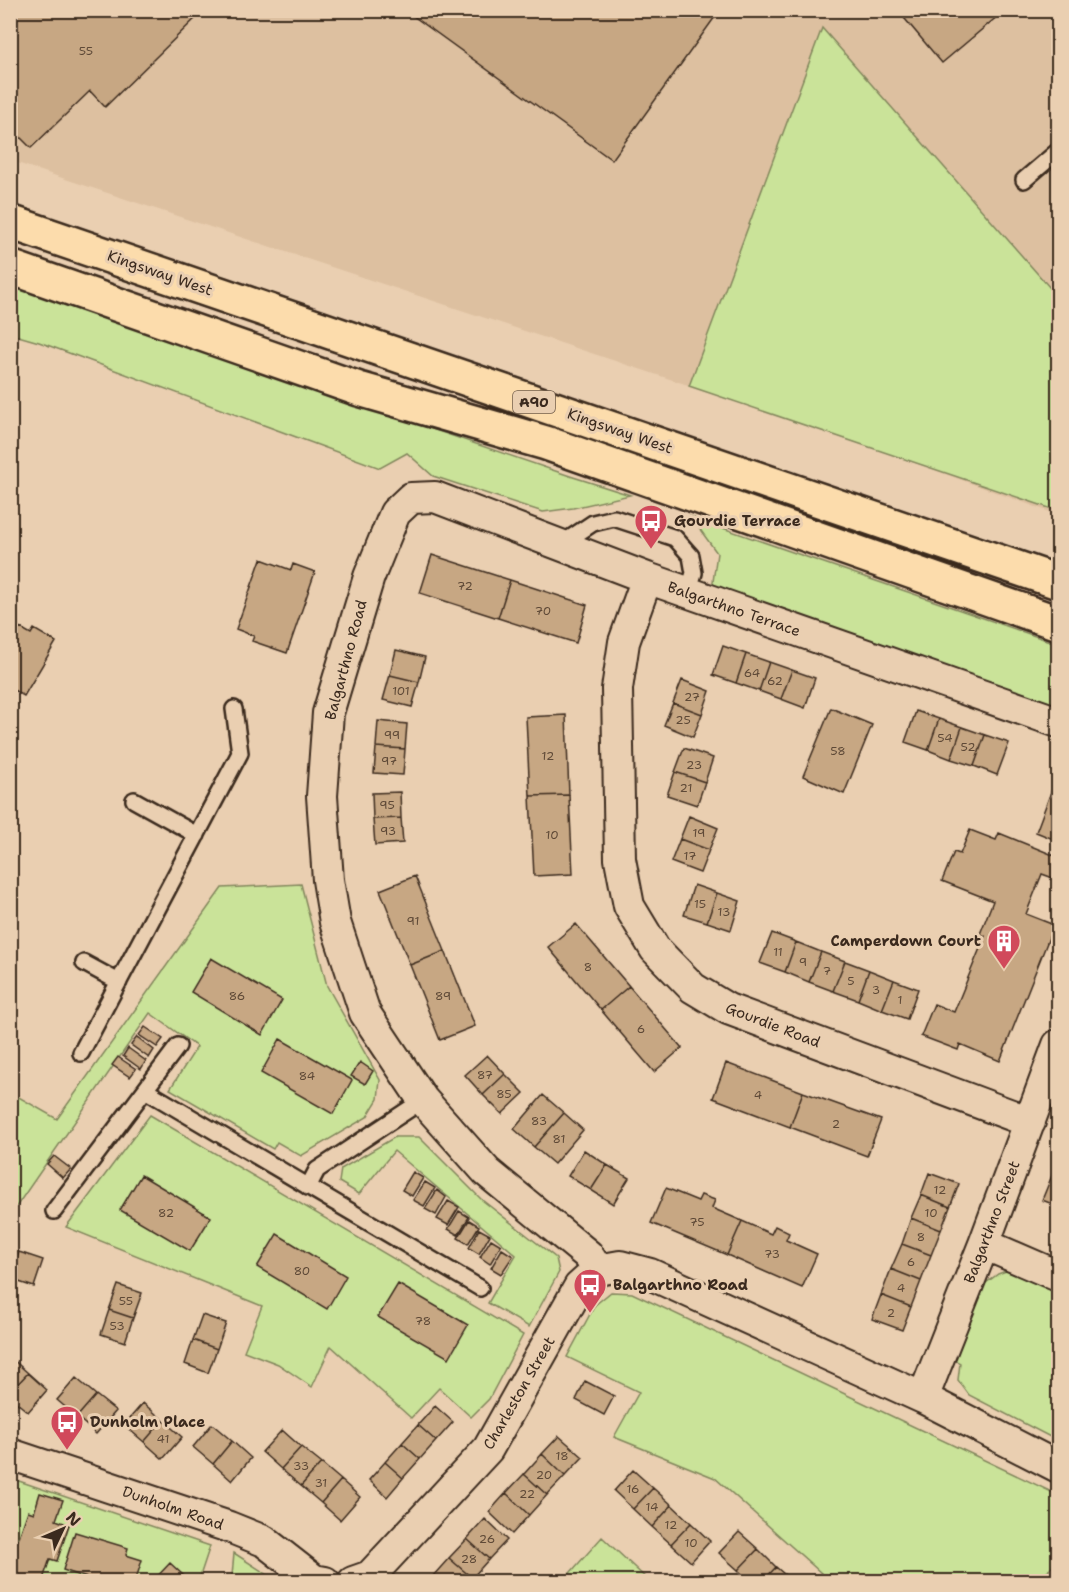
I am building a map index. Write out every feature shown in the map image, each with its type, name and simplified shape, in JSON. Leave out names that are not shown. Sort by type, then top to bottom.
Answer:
[{"type":"highway","name":"Kingsway West","points":[[10,222],[1059,582]]},
{"type":"highway","name":"A90","points":[[10,267],[359,389],[546,443],[1059,623]]},
{"type":"street","name":"Balgarthno Terrace","points":[[411,498],[435,497],[647,578],[1059,722]]},
{"type":"street","name":"Balgarthno Road","points":[[411,498],[394,513],[369,577],[328,713],[322,796],[328,880],[335,922],[365,1013],[423,1100],[487,1172],[588,1255],[598,1270]]},
{"type":"street","name":"Gourdie Road","points":[[647,578],[624,642],[617,688],[620,859],[629,906],[655,949],[693,988],[728,1009],[1030,1122]]},
{"type":"street","name":"Balgarthno Street","points":[[923,1398],[1059,1045]]},
{"type":"street","points":[[984,1244],[1059,1276]]},
{"type":"street","points":[[598,1270],[620,1266],[650,1274],[923,1398],[1059,1467]]},
{"type":"street","name":"Charleston Street","points":[[353,1581],[370,1576],[488,1449],[579,1287],[598,1270]]},
{"type":"street","name":"Dunholm Road","points":[[10,1454],[229,1527],[264,1541],[315,1580],[326,1581]]},
{"type":"lane","points":[[1024,180],[1059,151]]},
{"type":"lane","points":[[560,546],[593,523],[614,518],[675,538],[691,556],[693,573],[688,592]]},
{"type":"lane","points":[[81,1053],[240,753],[234,709]]},
{"type":"lane","points":[[134,800],[197,836]]},
{"type":"lane","points":[[84,963],[119,982]]},
{"type":"lane","points":[[54,1211],[178,1046]]},
{"type":"lane","points":[[145,1090],[480,1288]]},
{"type":"lane","points":[[308,1186],[317,1170],[423,1100]]},
{"type":"shaded area","points":[[11,11],[1058,11],[1058,515],[824,430],[11,161]]},
{"type":"green space","points":[[822,28],[1058,297],[1058,511],[689,386]]},
{"type":"green space","points":[[10,285],[630,495],[573,508],[543,512],[433,476],[407,453],[380,468],[39,342],[11,334]]},
{"type":"green space","points":[[691,517],[1058,644],[1058,709],[712,589],[717,553]]},
{"type":"green space","points":[[301,884],[327,986],[380,1080],[378,1099],[367,1117],[301,1156],[277,1142],[273,1149],[170,1089],[197,1047],[150,1013],[16,1207],[10,1204],[10,1092],[57,1119],[222,888]]},
{"type":"green space","points":[[150,1115],[523,1335],[489,1399],[471,1417],[439,1388],[411,1418],[331,1346],[312,1387],[278,1364],[244,1351],[262,1306],[66,1227]]},
{"type":"green space","points":[[395,1137],[419,1137],[482,1200],[556,1258],[559,1272],[529,1327],[488,1303],[516,1255],[394,1151],[359,1194],[339,1182],[341,1169]]},
{"type":"green space","points":[[1014,1268],[1058,1287],[1058,1441],[969,1395],[958,1380],[960,1363],[952,1359],[982,1286],[998,1274]]},
{"type":"green space","points":[[611,1292],[632,1293],[1058,1495],[1058,1559],[1039,1581],[830,1581],[715,1478],[614,1437],[639,1392],[567,1357],[595,1305]]},
{"type":"green space","points":[[10,1478],[210,1546],[199,1579],[201,1581],[11,1581]]},
{"type":"green space","points":[[602,1537],[649,1581],[563,1581]]},
{"type":"green space","points":[[234,1553],[277,1581],[269,1581],[265,1577],[261,1581],[238,1581],[232,1576]]},
{"type":"building","points":[[10,10],[204,10],[105,107],[90,91],[31,148],[10,127]]},
{"type":"building","points":[[405,10],[720,10],[612,160]]},
{"type":"building","points":[[904,10],[1005,10],[942,63],[900,13]]},
{"type":"building","points":[[432,555],[510,580],[498,618],[420,593]]},
{"type":"building","points":[[261,559],[291,570],[293,564],[315,572],[287,653],[252,641],[254,636],[236,629]]},
{"type":"building","points":[[510,580],[587,605],[576,643],[498,618]]},
{"type":"building","points":[[10,622],[31,634],[34,629],[56,642],[24,696],[10,688]]},
{"type":"building","points":[[723,646],[746,654],[736,683],[713,675]]},
{"type":"building","points":[[396,650],[425,657],[419,682],[390,675]]},
{"type":"building","points":[[746,654],[769,662],[759,691],[736,683]]},
{"type":"building","points":[[769,662],[792,670],[781,699],[759,691]]},
{"type":"building","points":[[792,670],[815,678],[805,708],[781,699]]},
{"type":"building","points":[[390,675],[419,682],[412,707],[383,700]]},
{"type":"building","points":[[682,680],[710,691],[702,714],[673,703]]},
{"type":"building","points":[[673,703],[702,714],[693,737],[664,725]]},
{"type":"building","points":[[831,708],[872,725],[844,794],[803,776]]},
{"type":"building","points":[[916,711],[939,719],[928,750],[905,742]]},
{"type":"building","points":[[566,715],[569,795],[530,796],[526,717]]},
{"type":"building","points":[[939,719],[962,727],[951,759],[928,750]]},
{"type":"building","points":[[378,721],[407,724],[405,749],[376,747]]},
{"type":"building","points":[[962,727],[985,735],[974,766],[951,759]]},
{"type":"building","points":[[985,735],[1009,743],[997,775],[974,766]]},
{"type":"building","points":[[376,747],[405,749],[403,775],[374,773]]},
{"type":"building","points":[[684,748],[713,758],[705,782],[675,772]]},
{"type":"building","points":[[675,772],[705,782],[697,805],[667,795]]},
{"type":"building","points":[[1058,773],[1058,841],[1036,832]]},
{"type":"building","points":[[400,792],[401,818],[373,819],[372,793]]},
{"type":"building","points":[[569,795],[573,874],[534,876],[530,796]]},
{"type":"building","points":[[689,816],[718,828],[709,850],[680,839]]},
{"type":"building","points":[[401,818],[403,843],[375,845],[373,819]]},
{"type":"building","name":"Camperdown Court","points":[[970,830],[996,840],[999,833],[1058,857],[1058,865],[1053,878],[1042,874],[1026,914],[1054,925],[1000,1061],[960,1044],[958,1050],[921,1036],[934,1004],[954,1012],[985,936],[980,934],[993,901],[942,881],[954,852],[960,854]]},
{"type":"building","points":[[680,839],[709,850],[700,873],[671,862]]},
{"type":"building","points":[[415,876],[445,951],[410,965],[380,890]]},
{"type":"building","points":[[694,885],[717,893],[707,922],[684,915]]},
{"type":"building","points":[[717,893],[740,901],[731,930],[707,922]]},
{"type":"building","points":[[576,924],[629,986],[601,1010],[548,947]]},
{"type":"building","points":[[772,933],[796,942],[785,972],[760,963]]},
{"type":"building","points":[[796,942],[821,952],[809,982],[785,972]]},
{"type":"building","points":[[445,951],[475,1026],[440,1040],[410,965]]},
{"type":"building","points":[[821,952],[845,961],[833,991],[809,982]]},
{"type":"building","points":[[211,958],[282,1000],[262,1035],[191,992]]},
{"type":"building","points":[[845,961],[869,970],[858,1000],[833,991]]},
{"type":"building","points":[[869,970],[894,980],[882,1010],[858,1000]]},
{"type":"building","points":[[894,980],[918,989],[907,1019],[882,1010]]},
{"type":"building","points":[[629,986],[682,1048],[654,1072],[601,1010]]},
{"type":"building","points":[[145,1027],[163,1039],[157,1047],[139,1035]]},
{"type":"building","points":[[137,1037],[154,1050],[149,1058],[131,1045]]},
{"type":"building","points":[[280,1039],[352,1080],[333,1114],[261,1073]]},
{"type":"building","points":[[128,1048],[146,1061],[141,1069],[123,1056]]},
{"type":"building","points":[[487,1055],[505,1074],[483,1095],[465,1075]]},
{"type":"building","points":[[118,1057],[136,1069],[130,1077],[112,1065]]},
{"type":"building","points":[[360,1062],[373,1071],[365,1084],[351,1076]]},
{"type":"building","points":[[726,1063],[803,1092],[790,1127],[713,1098]]},
{"type":"building","points":[[505,1074],[524,1093],[502,1114],[483,1095]]},
{"type":"building","points":[[803,1092],[881,1120],[867,1156],[790,1127]]},
{"type":"building","points":[[543,1095],[564,1113],[534,1147],[514,1129]]},
{"type":"building","points":[[564,1113],[583,1130],[554,1164],[534,1147]]},
{"type":"building","points":[[584,1150],[607,1165],[591,1190],[568,1176]]},
{"type":"building","points":[[54,1156],[71,1169],[63,1178],[47,1164]]},
{"type":"building","points":[[1058,1158],[1058,1181],[1051,1178]]},
{"type":"building","points":[[607,1165],[629,1178],[613,1204],[591,1190]]},
{"type":"building","points":[[413,1172],[423,1178],[412,1196],[402,1190]]},
{"type":"building","points":[[929,1173],[959,1184],[950,1207],[921,1195]]},
{"type":"building","points":[[141,1175],[211,1217],[190,1251],[120,1210]]},
{"type":"building","points":[[1051,1178],[1058,1181],[1058,1206],[1042,1200]]},
{"type":"building","points":[[425,1182],[435,1188],[424,1206],[413,1200]]},
{"type":"building","points":[[666,1188],[698,1201],[701,1195],[715,1200],[712,1208],[742,1221],[727,1255],[651,1223]]},
{"type":"building","points":[[437,1190],[446,1197],[436,1215],[425,1209]]},
{"type":"building","points":[[921,1195],[950,1207],[941,1230],[911,1218]]},
{"type":"building","points":[[448,1201],[459,1207],[448,1225],[437,1219]]},
{"type":"building","points":[[459,1211],[469,1217],[458,1235],[448,1229]]},
{"type":"building","points":[[911,1218],[941,1230],[931,1255],[902,1244]]},
{"type":"building","points":[[469,1220],[479,1226],[468,1244],[458,1238]]},
{"type":"building","points":[[742,1221],[771,1234],[775,1226],[789,1233],[786,1240],[817,1254],[802,1288],[727,1255]]},
{"type":"building","points":[[479,1229],[490,1235],[479,1254],[469,1248]]},
{"type":"building","points":[[277,1234],[346,1276],[327,1309],[257,1267]]},
{"type":"building","points":[[491,1239],[501,1245],[490,1264],[480,1257]]},
{"type":"building","points":[[902,1244],[931,1255],[921,1281],[891,1269]]},
{"type":"building","points":[[10,1249],[19,1252],[10,1275]]},
{"type":"building","points":[[502,1249],[513,1256],[501,1274],[491,1268]]},
{"type":"building","points":[[19,1252],[43,1260],[34,1287],[10,1279]]},
{"type":"building","points":[[891,1269],[921,1281],[911,1307],[881,1295]]},
{"type":"building","points":[[398,1284],[468,1325],[449,1358],[378,1317]]},
{"type":"building","points":[[118,1285],[142,1293],[133,1318],[109,1310]]},
{"type":"building","points":[[881,1295],[911,1307],[902,1330],[872,1319]]},
{"type":"building","points":[[109,1310],[133,1318],[125,1342],[101,1334]]},
{"type":"building","points":[[202,1315],[226,1323],[217,1349],[193,1340]]},
{"type":"building","points":[[193,1340],[217,1349],[208,1373],[185,1364]]},
{"type":"building","points":[[10,1357],[28,1373],[10,1392]]},
{"type":"building","points":[[28,1373],[47,1390],[28,1412],[10,1397],[10,1392]]},
{"type":"building","points":[[76,1378],[96,1395],[77,1417],[57,1400]]},
{"type":"building","points":[[585,1381],[614,1396],[604,1415],[576,1400]]},
{"type":"building","points":[[96,1395],[116,1411],[96,1434],[77,1417]]},
{"type":"building","points":[[143,1403],[163,1420],[144,1442],[124,1425]]},
{"type":"building","points":[[435,1406],[453,1422],[436,1441],[418,1425]]},
{"type":"building","points":[[163,1420],[182,1437],[163,1459],[144,1442]]},
{"type":"building","points":[[212,1424],[232,1441],[213,1464],[193,1447]]},
{"type":"building","points":[[418,1425],[436,1441],[420,1459],[402,1443]]},
{"type":"building","points":[[282,1430],[301,1447],[281,1469],[262,1452]]},
{"type":"building","points":[[559,1436],[583,1457],[565,1476],[542,1454]]},
{"type":"building","points":[[232,1441],[251,1458],[232,1481],[213,1464]]},
{"type":"building","points":[[402,1443],[420,1459],[403,1478],[385,1462]]},
{"type":"building","points":[[301,1447],[321,1463],[301,1486],[281,1469]]},
{"type":"building","points":[[542,1454],[565,1476],[547,1495],[524,1474]]},
{"type":"building","points":[[385,1462],[403,1478],[387,1497],[369,1480]]},
{"type":"building","points":[[321,1463],[341,1480],[321,1503],[301,1486]]},
{"type":"building","points":[[633,1470],[653,1488],[633,1509],[614,1491]]},
{"type":"building","points":[[524,1474],[547,1495],[529,1515],[506,1493]]},
{"type":"building","points":[[341,1480],[360,1497],[340,1520],[321,1503]]},
{"type":"building","points":[[653,1488],[672,1505],[652,1527],[633,1509]]},
{"type":"building","points":[[40,1493],[63,1500],[56,1520],[69,1525],[57,1561],[50,1559],[42,1582],[34,1582],[10,1574],[10,1563],[28,1511],[34,1513]]},
{"type":"building","points":[[506,1493],[529,1515],[512,1534],[489,1512]]},
{"type":"building","points":[[672,1505],[691,1523],[671,1544],[652,1527]]},
{"type":"building","points":[[485,1519],[507,1540],[489,1559],[467,1539]]},
{"type":"building","points":[[691,1523],[710,1541],[691,1562],[671,1544]]},
{"type":"building","points":[[75,1532],[128,1548],[126,1555],[142,1560],[135,1582],[119,1578],[118,1582],[99,1582],[63,1570]]},
{"type":"building","points":[[739,1532],[758,1549],[738,1570],[719,1553]]},
{"type":"building","points":[[467,1539],[489,1559],[472,1578],[449,1558]]},
{"type":"building","points":[[758,1549],[776,1567],[762,1582],[750,1582],[738,1570]]},
{"type":"building","points":[[449,1558],[472,1578],[469,1582],[436,1582],[432,1577]]},
{"type":"building","points":[[170,1563],[183,1575],[178,1580],[180,1582],[152,1582]]},
{"type":"building","points":[[776,1567],[793,1582],[762,1582]]},
{"type":"place","name":"Gourdie Terrace","points":[[651,550]]},
{"type":"place","name":"Camperdown Court","points":[[1004,970]]},
{"type":"place","name":"Balgarthno Road","points":[[590,1314]]},
{"type":"place","name":"Dunholm Place","points":[[67,1451]]}]
